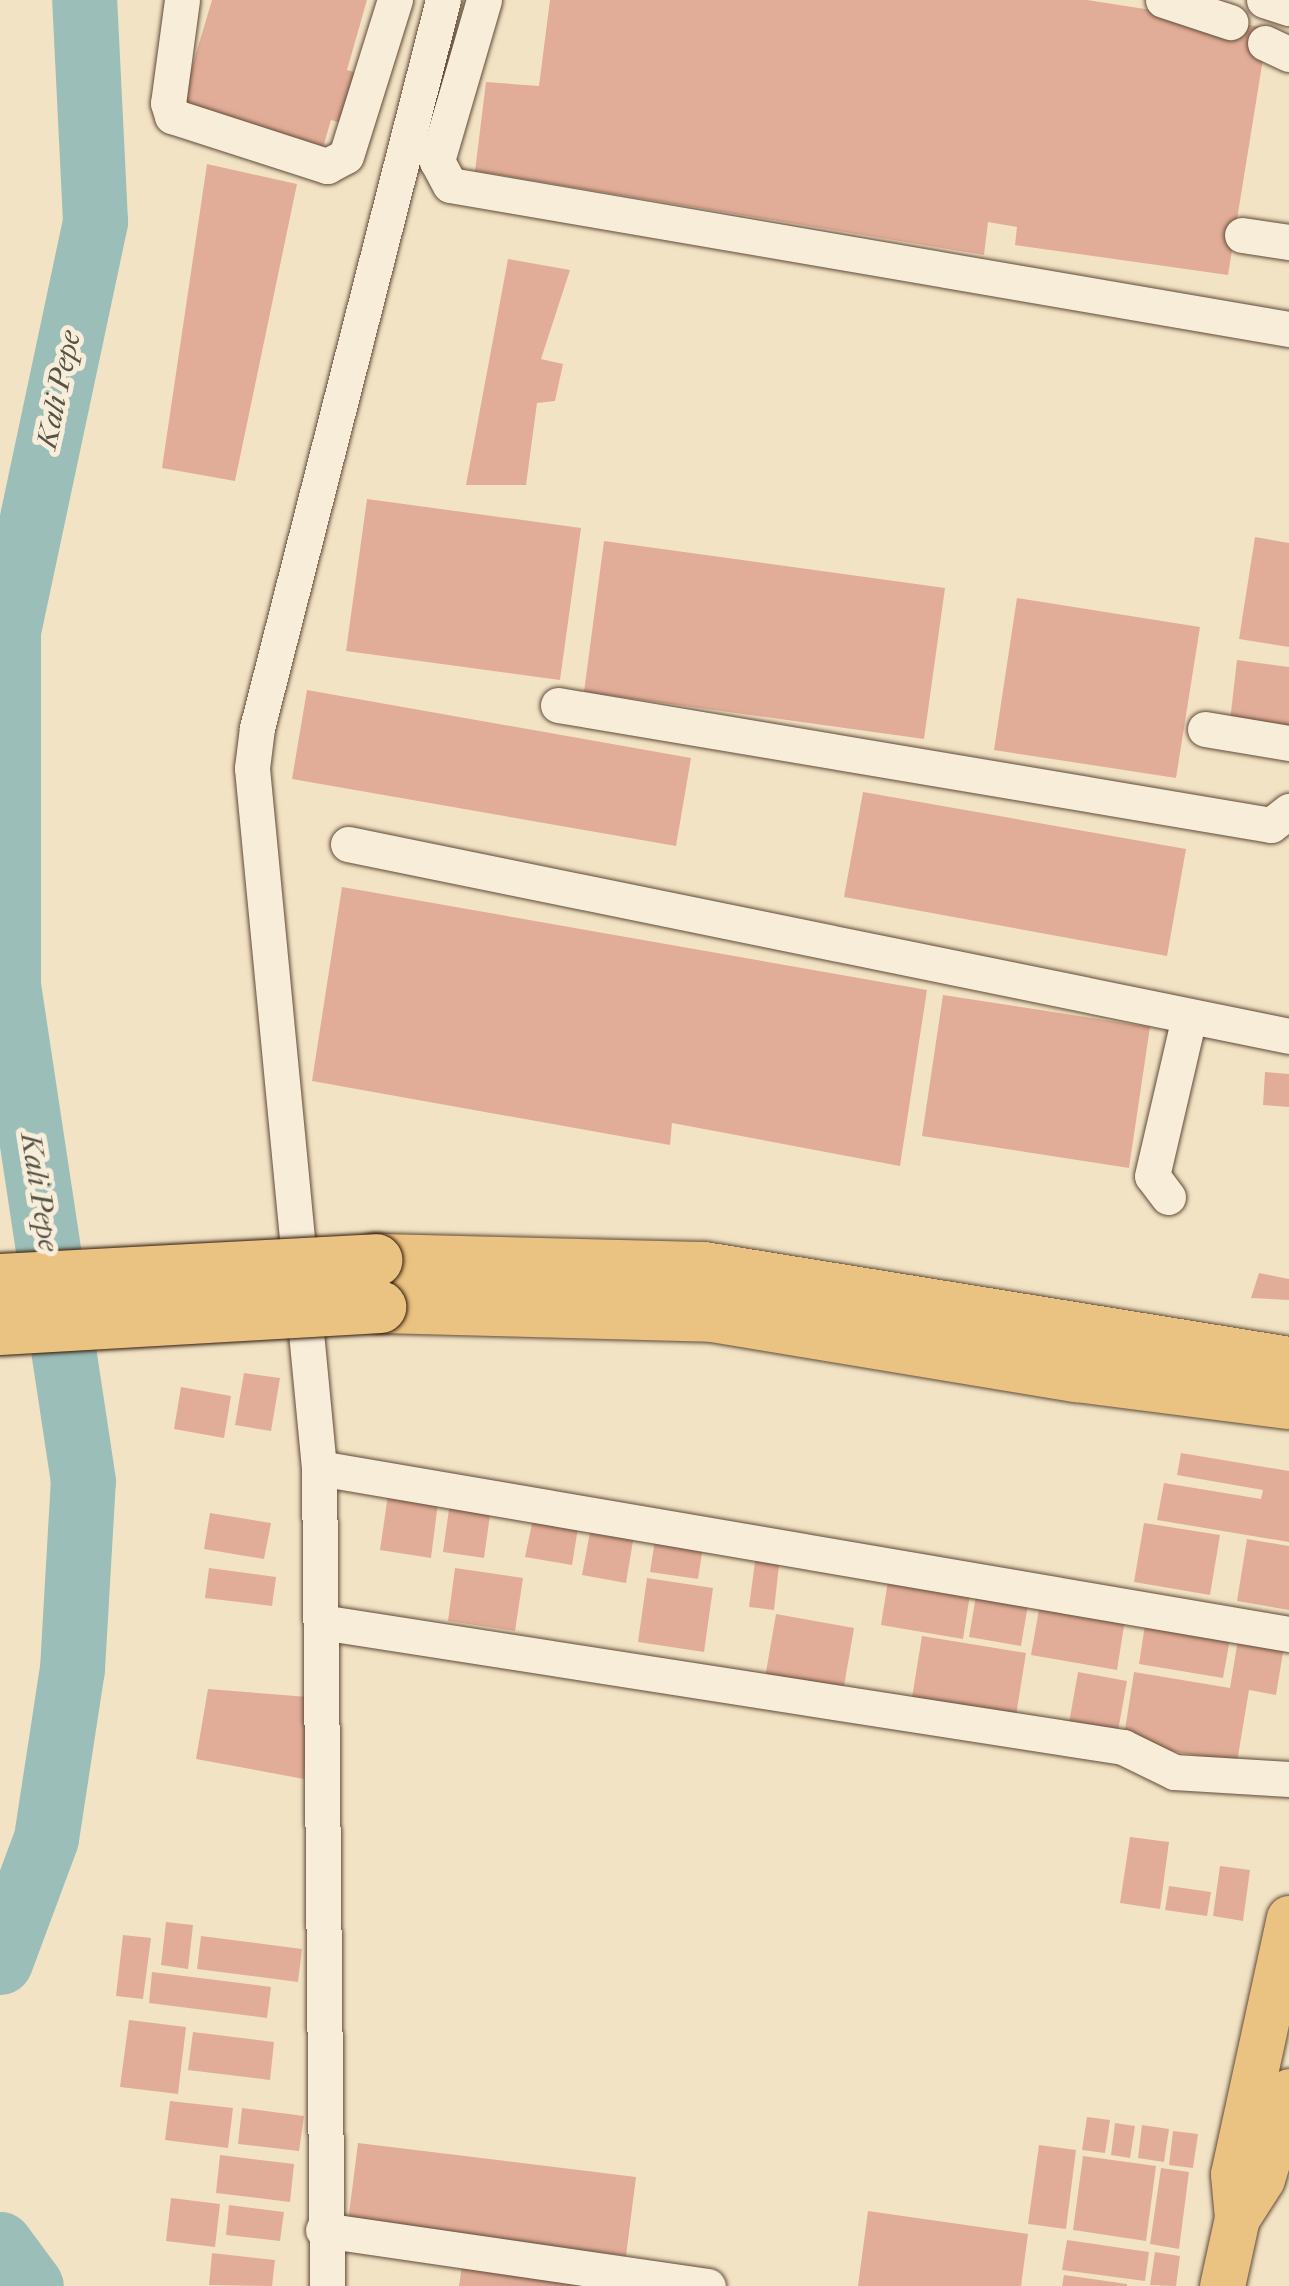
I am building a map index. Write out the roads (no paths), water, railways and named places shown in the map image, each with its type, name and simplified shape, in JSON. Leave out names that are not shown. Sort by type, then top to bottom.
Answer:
[{"type":"highway","points":[[0,1280],[378,1284],[713,1316],[1282,1383]]},
{"type":"highway","points":[[0,1328],[378,1284]]},
{"type":"main road","points":[[1238,2218],[1233,2174],[1289,1918]]},
{"type":"main road","points":[[1222,2286],[1238,2218],[1262,2179],[1289,2091]]},
{"type":"street","points":[[182,0],[168,104],[172,116],[327,166],[346,156],[395,0]]},
{"type":"street","points":[[327,2286],[319,1468],[252,768],[276,650],[442,0]]},
{"type":"street","points":[[484,0],[436,162],[450,185],[1289,329]]},
{"type":"street","points":[[1163,0],[1230,22]]},
{"type":"street","points":[[1264,0],[1289,8]]},
{"type":"street","points":[[1242,235],[1289,242]]},
{"type":"street","points":[[558,705],[1283,823]]},
{"type":"street","points":[[1206,730],[1289,743]]},
{"type":"street","points":[[348,844],[1289,1036]]},
{"type":"street","points":[[1168,1197],[1152,1176],[1189,1017]]},
{"type":"street","points":[[319,1468],[1289,1634]]},
{"type":"street","points":[[320,1622],[1122,1747],[1160,1769],[1289,1778]]},
{"type":"street","points":[[324,2230],[708,2286]]},
{"type":"waterway","name":"Kali Pepe","points":[[0,1962],[46,1838],[72,1669],[83,1481],[8,987],[8,631],[95,221],[84,0]]},
{"type":"waterway","name":"Kali Pepe","points":[[0,2244],[31,2286]]}]
